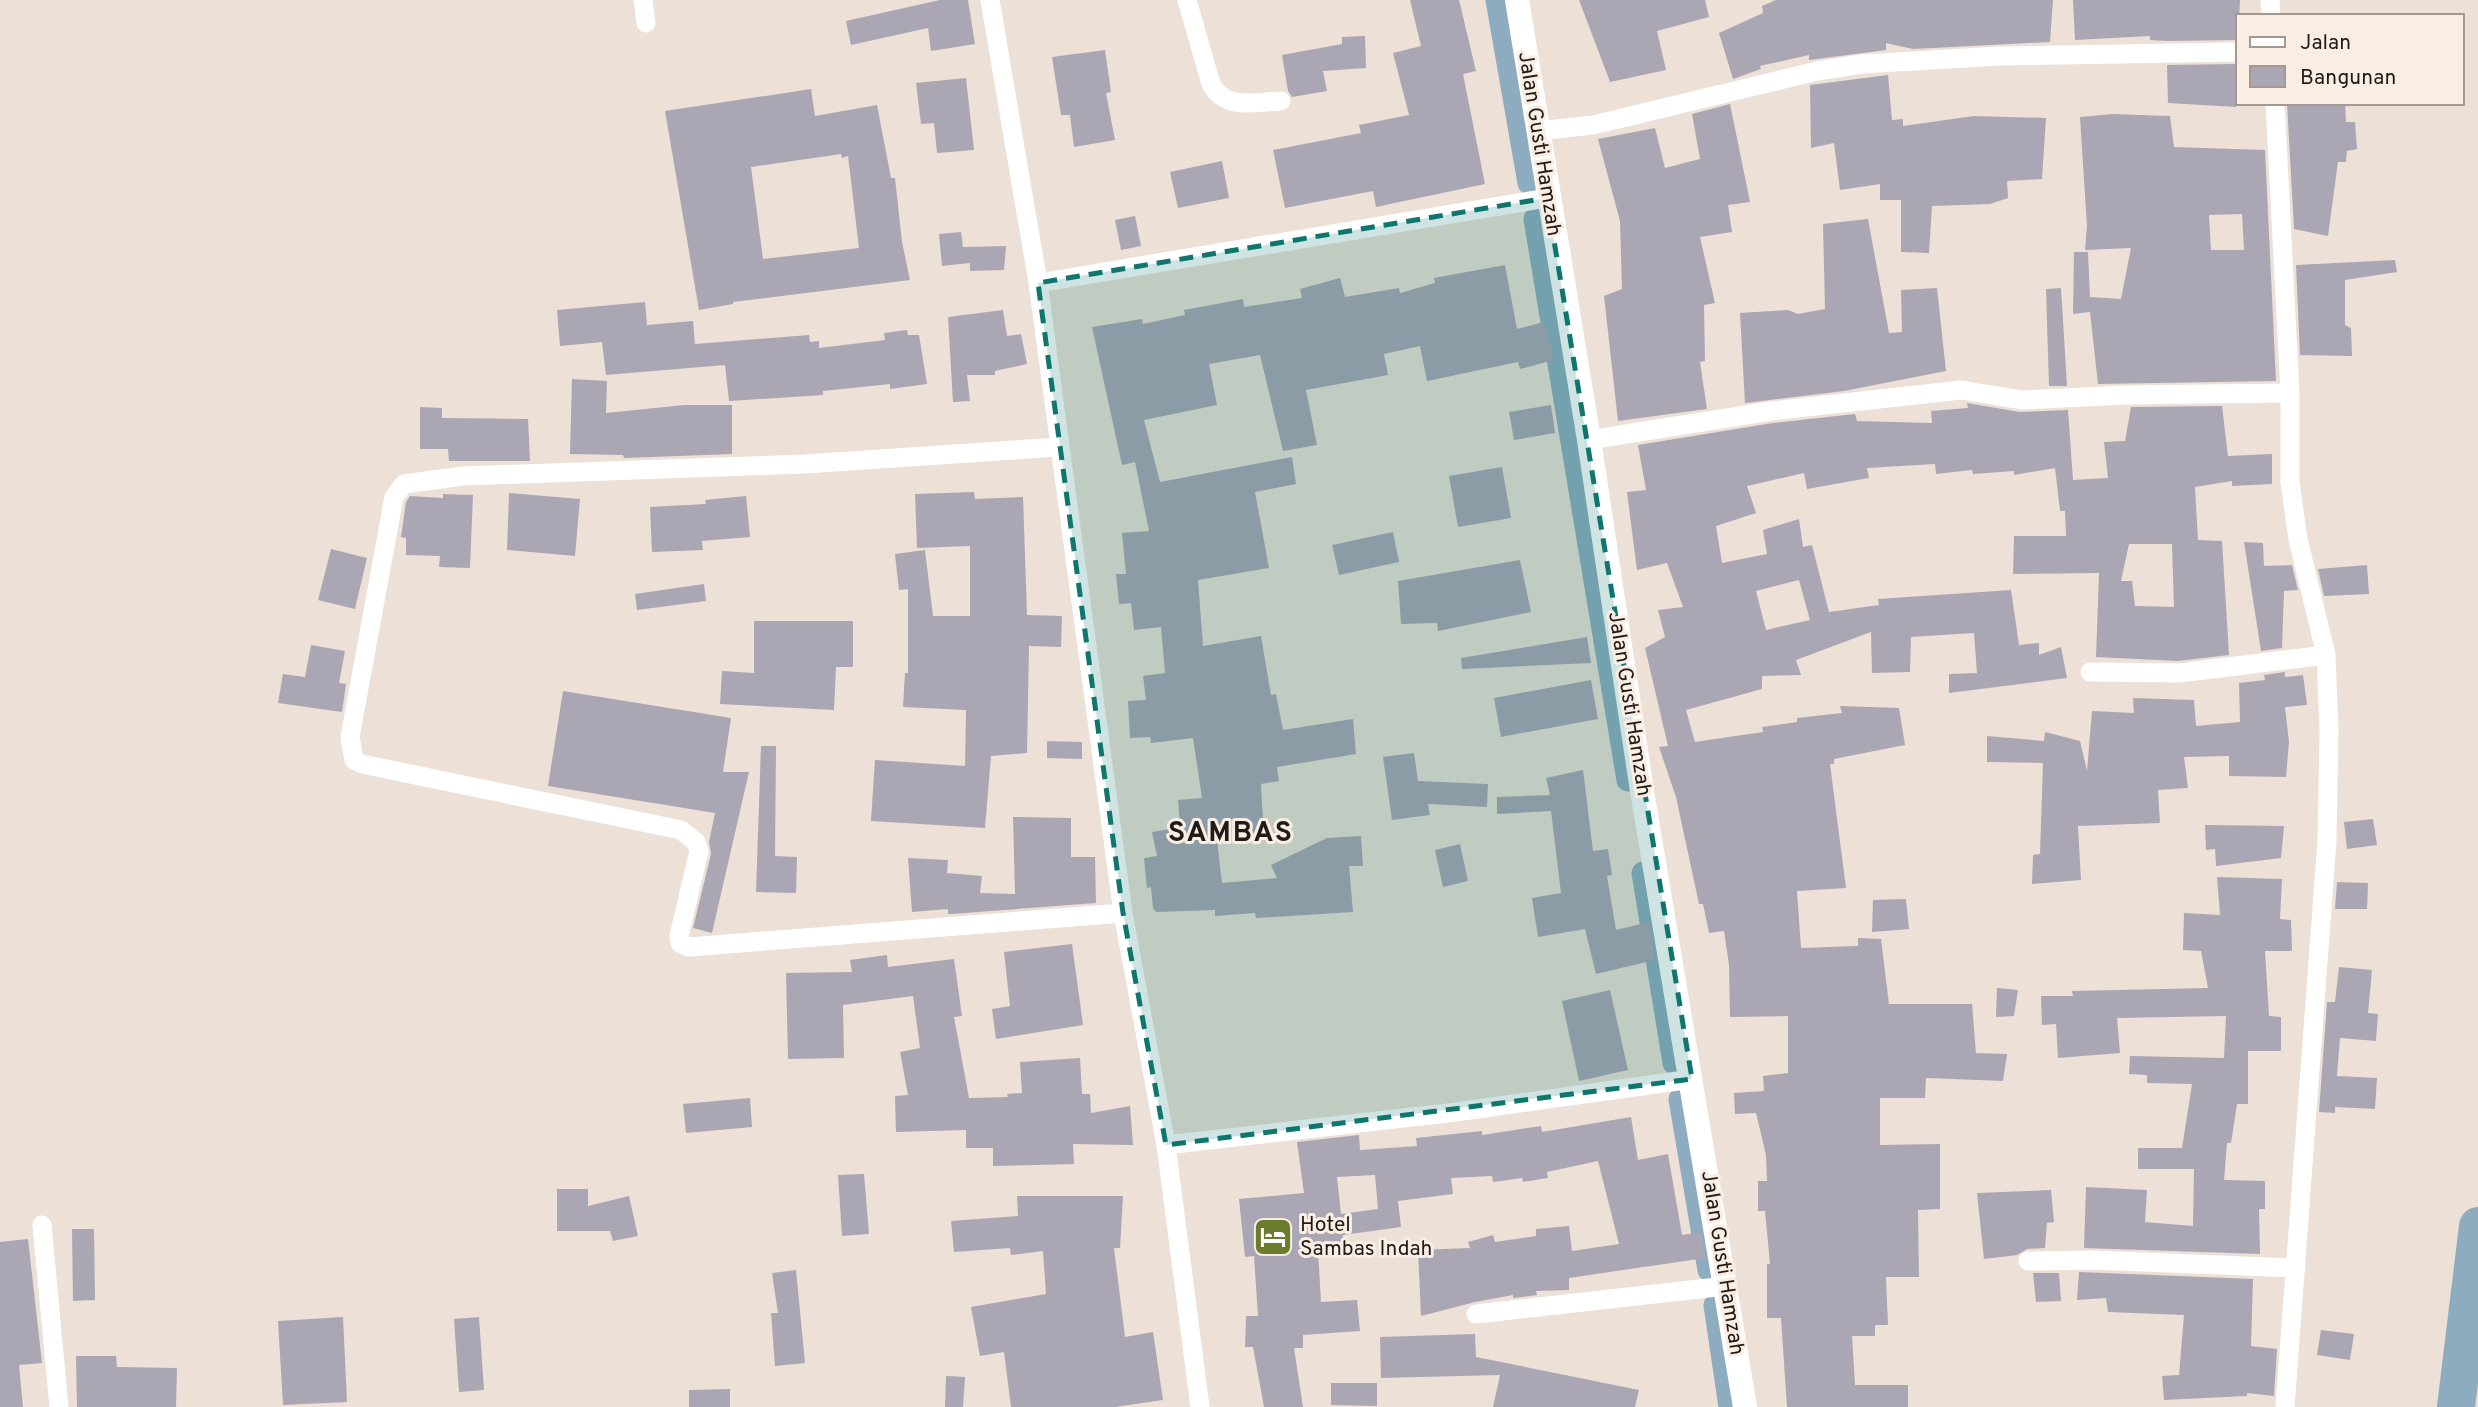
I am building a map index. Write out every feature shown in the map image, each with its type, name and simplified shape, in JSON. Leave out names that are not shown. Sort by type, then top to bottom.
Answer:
[{"type":"street","points":[[643,0],[646,23]]},
{"type":"street","points":[[990,0],[1038,283],[1058,447],[1123,913],[1166,1145],[1200,1407]]},
{"type":"street","points":[[1187,0],[1211,84],[1218,97],[1229,103],[1281,101]]},
{"type":"street","name":"Jalan Gusti Hamzah","points":[[1517,0],[1547,198],[1589,440],[1642,791],[1745,1407]]},
{"type":"street","points":[[1537,131],[1593,125],[1818,71],[1862,64],[2000,56],[2236,52]]},
{"type":"street","points":[[2275,105],[2290,393],[2290,482],[2296,528],[2326,655],[2328,817],[2285,1407]]},
{"type":"street","points":[[1038,283],[1547,198]]},
{"type":"street","points":[[1589,440],[1763,412],[1961,390],[2022,400],[2126,395],[2290,393]]},
{"type":"street","points":[[1058,447],[793,464],[463,476],[404,484],[394,497],[350,737],[354,760],[362,764],[690,835],[699,851],[679,936],[680,943],[689,947],[1123,913]]},
{"type":"street","points":[[2090,672],[2179,673],[2326,655]]},
{"type":"street","points":[[1166,1145],[1456,1112],[1692,1079]]},
{"type":"street","points":[[42,1225],[58,1407]]},
{"type":"street","points":[[2028,1261],[2093,1260],[2296,1268]]},
{"type":"street","points":[[1476,1314],[1726,1286]]},
{"type":"highlighted area","points":[[1547,198],[1692,1079],[1166,1145],[1123,913],[1038,283]]},
{"type":"building","points":[[940,0],[968,0],[975,44],[931,51],[928,28],[851,45],[846,21]]},
{"type":"building","points":[[1410,0],[1459,0],[1476,71],[1463,74],[1485,184],[1376,207],[1373,191],[1285,208],[1273,150],[1361,133],[1359,125],[1409,115],[1393,53],[1421,46]]},
{"type":"building","points":[[1579,0],[1705,0],[1709,17],[1657,31],[1666,70],[1610,82]]},
{"type":"building","points":[[1776,0],[2053,0],[2050,42],[1913,49],[1886,43],[1886,50],[1809,60],[1809,55],[1760,66],[1761,69],[1733,79],[1719,33],[1763,13],[1762,6]]},
{"type":"building","points":[[2073,0],[2240,0],[2239,14],[2236,14],[2236,40],[2167,41],[2150,40],[2150,36],[2075,40]]},
{"type":"building","points":[[1365,36],[1366,68],[1323,71],[1327,91],[1292,97],[1288,91],[1282,55],[1342,44],[1342,37]]},
{"type":"building","points":[[1105,50],[1111,92],[1106,93],[1115,140],[1074,147],[1070,115],[1061,115],[1052,57]]},
{"type":"building","points":[[2236,64],[2236,107],[2168,103],[2167,65]]},
{"type":"building","points":[[1888,75],[1892,120],[1903,119],[1903,126],[1974,116],[2046,118],[2042,179],[2007,181],[2008,198],[1990,204],[1932,206],[1929,253],[1901,252],[1901,200],[1880,200],[1880,184],[1840,190],[1834,143],[1811,148],[1810,85]]},
{"type":"building","points":[[966,78],[974,150],[937,153],[934,123],[921,124],[916,83]]},
{"type":"building","points":[[811,89],[815,116],[877,105],[891,178],[895,178],[902,242],[910,280],[733,302],[699,310],[665,111]],"holes":[[[841,154],[842,158],[848,156],[859,248],[763,259],[751,167]]]},
{"type":"building","points":[[1730,104],[1750,202],[1728,205],[1732,232],[1700,237],[1715,303],[1704,305],[1705,361],[1700,362],[1707,409],[1618,421],[1604,296],[1622,289],[1620,221],[1598,139],[1655,128],[1665,168],[1700,159],[1692,114]]},
{"type":"building","points":[[2287,105],[2345,105],[2346,122],[2355,122],[2357,149],[2347,151],[2346,162],[2338,162],[2328,236],[2294,229]]},
{"type":"building","points":[[2112,114],[2170,116],[2174,147],[2265,150],[2276,381],[2098,384],[2090,312],[2073,314],[2074,252],[2088,252],[2090,297],[2121,299],[2131,248],[2085,250],[2087,226],[2080,117]],"holes":[[[2242,214],[2244,250],[2211,250],[2209,215]]]},
{"type":"building","points":[[1222,161],[1229,198],[1178,208],[1170,172]]},
{"type":"building","points":[[1135,216],[1141,246],[1121,250],[1115,220]]},
{"type":"building","points":[[1868,219],[1889,333],[1902,332],[1901,290],[1937,288],[1946,371],[1844,391],[1745,403],[1740,313],[1788,310],[1798,314],[1825,309],[1823,224]]},
{"type":"building","points":[[961,232],[963,247],[1006,246],[1004,270],[970,271],[970,263],[942,266],[939,234]]},
{"type":"building","points":[[2395,260],[2397,272],[2345,280],[2345,325],[2351,328],[2352,356],[2300,355],[2296,265]]},
{"type":"building","points":[[1505,265],[1517,329],[1544,322],[1554,360],[1520,369],[1518,362],[1427,381],[1420,346],[1384,354],[1388,375],[1306,390],[1317,445],[1283,451],[1260,355],[1209,364],[1217,405],[1144,420],[1160,482],[1292,457],[1296,484],[1255,492],[1269,568],[1198,580],[1203,646],[1261,636],[1271,695],[1276,694],[1283,730],[1353,719],[1356,754],[1277,767],[1279,781],[1261,784],[1264,837],[1217,840],[1222,883],[1277,878],[1271,865],[1327,838],[1361,836],[1363,866],[1349,866],[1353,912],[1256,918],[1255,913],[1215,916],[1215,910],[1156,912],[1153,908],[1151,887],[1147,888],[1144,858],[1157,856],[1152,832],[1180,827],[1178,800],[1202,798],[1193,738],[1151,743],[1150,737],[1130,738],[1128,701],[1146,700],[1143,676],[1165,673],[1161,627],[1134,630],[1131,603],[1119,604],[1116,574],[1126,574],[1122,533],[1149,531],[1135,462],[1122,465],[1092,327],[1142,319],[1143,324],[1185,315],[1184,310],[1243,299],[1244,307],[1302,298],[1300,289],[1340,278],[1345,297],[1399,288],[1400,293],[1435,283],[1434,278]]},
{"type":"building","points":[[2061,288],[2067,386],[2049,386],[2046,289]]},
{"type":"building","points":[[645,302],[647,325],[693,321],[695,344],[809,335],[810,342],[819,341],[819,348],[885,340],[884,333],[907,330],[908,335],[919,335],[927,384],[890,389],[890,384],[823,391],[823,395],[729,401],[725,365],[606,375],[602,342],[560,346],[557,310]]},
{"type":"building","points":[[1003,310],[1007,336],[1021,334],[1027,364],[995,371],[995,375],[967,375],[970,401],[953,402],[948,317]]},
{"type":"building","points":[[572,379],[607,381],[606,413],[684,405],[732,405],[732,454],[624,458],[623,455],[570,454]]},
{"type":"building","points":[[1967,403],[2020,412],[2068,410],[2073,480],[2108,478],[2104,442],[2125,441],[2131,407],[2222,406],[2228,456],[2272,454],[2272,484],[2232,486],[2232,481],[2195,487],[2198,540],[2222,541],[2229,655],[2178,661],[2096,657],[2099,573],[2013,574],[2014,536],[2066,536],[2065,511],[2060,511],[2055,468],[2014,475],[2014,471],[1973,474],[1972,470],[1936,474],[1935,464],[1867,468],[1869,478],[1807,489],[1804,473],[1747,486],[1756,513],[1716,526],[1722,563],[1767,554],[1763,530],[1799,519],[1803,547],[1812,545],[1829,612],[1879,605],[1878,599],[2011,590],[2019,645],[2039,643],[2039,655],[2061,647],[2067,678],[1949,693],[1949,674],[1977,673],[1974,633],[1911,637],[1910,672],[1872,673],[1871,632],[1796,660],[1801,675],[1762,676],[1762,689],[1686,710],[1695,742],[1763,732],[1762,727],[1797,722],[1797,718],[1842,713],[1840,706],[1899,708],[1905,745],[1834,759],[1834,764],[1830,764],[1846,888],[1797,891],[1801,948],[1858,946],[1858,938],[1881,939],[1889,1004],[1972,1004],[1976,1053],[2007,1054],[2003,1081],[1926,1078],[1925,1098],[1880,1098],[1880,1145],[1940,1144],[1940,1209],[1918,1210],[1919,1277],[1886,1277],[1888,1325],[1875,1325],[1875,1336],[1852,1336],[1855,1385],[1908,1385],[1908,1407],[1787,1407],[1781,1318],[1767,1318],[1767,1264],[1770,1264],[1765,1211],[1758,1211],[1758,1181],[1767,1181],[1766,1155],[1756,1113],[1735,1114],[1734,1093],[1764,1091],[1763,1076],[1788,1073],[1788,1016],[1730,1017],[1729,965],[1724,931],[1709,933],[1703,904],[1699,904],[1676,797],[1659,747],[1668,746],[1645,648],[1665,637],[1658,610],[1683,607],[1667,563],[1637,570],[1627,492],[1646,490],[1638,445],[1773,423],[1855,414],[1857,421],[1932,423],[1931,411],[1968,408]],"holes":[[[2129,544],[2172,544],[2174,607],[2135,606],[2132,581],[2121,581]],[[1799,580],[1810,620],[1766,630],[1756,591]]]},
{"type":"building","points":[[1551,405],[1555,433],[1514,440],[1509,412]]},
{"type":"building","points":[[420,407],[442,408],[442,418],[528,419],[530,461],[449,461],[448,449],[420,449]]},
{"type":"building","points":[[1502,467],[1511,518],[1458,527],[1449,476]]},
{"type":"building","points":[[974,492],[975,499],[1023,497],[1027,615],[1062,616],[1061,647],[1029,646],[1027,753],[991,756],[985,828],[871,821],[875,760],[965,766],[966,710],[903,707],[905,673],[908,673],[908,589],[899,590],[895,554],[925,550],[933,616],[970,616],[970,546],[917,548],[915,494]]},
{"type":"building","points":[[509,493],[580,499],[575,556],[507,550]]},
{"type":"building","points":[[443,494],[473,495],[470,568],[439,567],[440,556],[406,555],[406,538],[401,537],[406,502],[410,496],[443,498]]},
{"type":"building","points":[[746,496],[750,537],[702,541],[703,550],[652,552],[650,507],[706,504],[705,500]]},
{"type":"building","points":[[1393,532],[1399,562],[1339,575],[1332,545]]},
{"type":"building","points":[[2244,542],[2263,543],[2264,566],[2292,565],[2298,590],[2284,591],[2282,648],[2261,651]]},
{"type":"building","points":[[331,549],[367,558],[355,609],[318,600]]},
{"type":"building","points":[[1520,560],[1531,612],[1438,631],[1437,623],[1401,624],[1398,581]]},
{"type":"building","points":[[2367,565],[2369,594],[2324,596],[2318,569]]},
{"type":"building","points":[[704,584],[706,601],[637,610],[635,594]]},
{"type":"building","points":[[754,621],[853,621],[853,667],[836,667],[834,710],[720,704],[722,671],[754,673]]},
{"type":"building","points":[[1587,637],[1591,663],[1462,669],[1461,658]]},
{"type":"building","points":[[311,645],[345,651],[339,683],[346,684],[342,712],[278,703],[283,674],[305,677]]},
{"type":"building","points":[[2285,672],[2285,677],[2303,675],[2307,705],[2285,707],[2289,742],[2286,777],[2229,776],[2229,756],[2184,757],[2188,788],[2158,790],[2160,823],[2078,826],[2081,880],[2032,884],[2033,855],[2040,854],[2043,763],[1987,762],[1987,736],[2044,741],[2045,732],[2080,741],[2087,771],[2092,711],[2134,713],[2133,698],[2194,700],[2196,726],[2240,722],[2239,683],[2265,680],[2264,675]]},
{"type":"building","points":[[1591,680],[1598,719],[1501,737],[1494,698]]},
{"type":"building","points":[[563,691],[731,718],[723,772],[749,772],[712,933],[693,928],[711,854],[709,842],[715,813],[548,786]]},
{"type":"building","points":[[1047,741],[1082,742],[1082,759],[1047,758]]},
{"type":"building","points":[[761,746],[776,746],[775,856],[797,857],[796,893],[756,892]]},
{"type":"building","points":[[1414,753],[1418,781],[1488,784],[1487,807],[1428,804],[1430,815],[1392,820],[1383,757]]},
{"type":"building","points":[[1583,770],[1593,851],[1608,849],[1612,875],[1607,876],[1616,930],[1649,922],[1655,960],[1596,974],[1585,929],[1538,937],[1532,898],[1561,893],[1551,811],[1497,814],[1497,797],[1550,795],[1546,778]]},
{"type":"building","points":[[1013,817],[1071,818],[1071,857],[1095,857],[1096,903],[952,914],[948,914],[948,909],[912,912],[908,858],[948,860],[947,873],[982,876],[980,893],[1015,894]]},
{"type":"building","points":[[2373,819],[2377,845],[2347,849],[2344,822]]},
{"type":"building","points":[[2205,825],[2284,826],[2281,858],[2216,866],[2215,849],[2206,850]]},
{"type":"building","points":[[1460,844],[1468,881],[1443,887],[1435,850]]},
{"type":"building","points":[[2217,877],[2282,879],[2280,919],[2291,920],[2292,951],[2265,951],[2269,1016],[2281,1017],[2281,1051],[2248,1051],[2248,1104],[2237,1104],[2231,1143],[2227,1143],[2224,1180],[2265,1181],[2265,1209],[2259,1209],[2260,1254],[2084,1248],[2086,1187],[2147,1190],[2145,1222],[2193,1226],[2194,1169],[2138,1169],[2138,1148],[2182,1148],[2192,1084],[2147,1083],[2147,1075],[2129,1074],[2130,1056],[2224,1058],[2226,1016],[2117,1018],[2120,1053],[2058,1058],[2056,1024],[2042,1025],[2041,996],[2073,996],[2072,991],[2208,988],[2201,951],[2183,950],[2184,913],[2220,915]]},
{"type":"building","points":[[2337,882],[2368,883],[2367,909],[2335,909]]},
{"type":"building","points":[[1906,899],[1909,929],[1872,932],[1873,900]]},
{"type":"building","points":[[1072,944],[1083,1025],[996,1039],[992,1009],[1010,1006],[1004,952]]},
{"type":"building","points":[[887,955],[888,967],[954,959],[962,1016],[954,1017],[969,1098],[1008,1097],[1007,1094],[1022,1093],[1020,1062],[1080,1058],[1082,1094],[1090,1094],[1091,1113],[1130,1106],[1133,1145],[1073,1144],[1074,1164],[993,1166],[993,1148],[966,1148],[966,1130],[896,1132],[895,1096],[908,1095],[900,1052],[920,1048],[913,996],[843,1005],[844,1058],[788,1059],[786,973],[852,972],[850,960]]},
{"type":"building","points":[[2339,967],[2372,970],[2368,1013],[2378,1014],[2376,1041],[2340,1038],[2337,1076],[2377,1078],[2375,1109],[2335,1107],[2335,1113],[2319,1112],[2327,1002],[2335,1002]]},
{"type":"building","points":[[1997,988],[2018,990],[2014,1016],[1996,1017]]},
{"type":"building","points":[[1610,990],[1628,1070],[1579,1081],[1562,1001]]},
{"type":"building","points":[[750,1098],[752,1127],[686,1133],[683,1104]]},
{"type":"building","points":[[1631,1117],[1638,1160],[1668,1154],[1682,1235],[1701,1232],[1705,1258],[1569,1278],[1569,1290],[1536,1291],[1537,1295],[1513,1298],[1513,1295],[1421,1316],[1418,1250],[1470,1248],[1468,1242],[1493,1235],[1495,1242],[1536,1236],[1536,1229],[1569,1226],[1572,1251],[1619,1244],[1598,1161],[1547,1172],[1548,1178],[1523,1182],[1522,1178],[1493,1182],[1492,1176],[1451,1178],[1453,1194],[1398,1201],[1401,1227],[1343,1235],[1344,1247],[1318,1250],[1321,1302],[1357,1300],[1360,1331],[1303,1335],[1303,1348],[1294,1348],[1303,1407],[1264,1407],[1253,1347],[1245,1347],[1246,1316],[1258,1316],[1254,1256],[1245,1257],[1239,1199],[1304,1193],[1297,1142],[1359,1135],[1360,1150],[1417,1146],[1416,1138],[1482,1131],[1482,1135],[1541,1126],[1542,1132]],"holes":[[[1375,1175],[1378,1209],[1341,1214],[1337,1177]]]},
{"type":"building","points":[[864,1174],[869,1234],[842,1236],[838,1175]]},
{"type":"building","points":[[557,1189],[588,1189],[588,1206],[629,1196],[638,1236],[613,1241],[610,1231],[557,1231]]},
{"type":"building","points":[[2051,1190],[2054,1222],[2047,1223],[2045,1248],[2027,1249],[2017,1255],[1984,1259],[1977,1193]]},
{"type":"building","points":[[1017,1196],[1123,1196],[1120,1248],[1114,1248],[1125,1337],[1153,1332],[1163,1400],[1115,1407],[1011,1407],[1004,1352],[980,1356],[971,1307],[1046,1294],[1043,1251],[1011,1255],[1010,1248],[954,1252],[951,1221],[1018,1216]]},
{"type":"building","points":[[72,1229],[94,1229],[95,1300],[73,1301]]},
{"type":"building","points":[[28,1239],[42,1363],[19,1365],[23,1407],[0,1407],[0,1242]]},
{"type":"building","points":[[796,1270],[805,1363],[775,1366],[771,1313],[778,1313],[772,1273]]},
{"type":"building","points":[[2079,1272],[2253,1279],[2251,1346],[2277,1349],[2274,1396],[2247,1393],[2247,1396],[2164,1400],[2162,1376],[2179,1375],[2184,1315],[2108,1312],[2106,1298],[2077,1300]]},
{"type":"building","points":[[2033,1273],[2059,1273],[2061,1301],[2036,1302]]},
{"type":"building","points":[[343,1317],[347,1402],[283,1405],[278,1321]]},
{"type":"building","points":[[479,1317],[484,1390],[459,1392],[454,1319]]},
{"type":"building","points":[[2321,1330],[2354,1334],[2350,1360],[2317,1355]]},
{"type":"building","points":[[1475,1334],[1476,1357],[1639,1390],[1635,1407],[1493,1407],[1500,1375],[1381,1378],[1380,1337]]},
{"type":"building","points":[[76,1356],[116,1356],[117,1367],[177,1368],[176,1407],[77,1407]]},
{"type":"building","points":[[946,1376],[965,1377],[963,1407],[945,1407]]},
{"type":"building","points":[[1331,1383],[1377,1383],[1377,1406],[1331,1405]]},
{"type":"building","points":[[730,1389],[730,1407],[689,1407],[689,1390]]},
{"type":"waterway","points":[[1497,0],[1529,183]]},
{"type":"waterway","points":[[1535,219],[1628,780]]},
{"type":"waterway","points":[[1643,873],[1674,1063]]},
{"type":"waterway","points":[[1680,1099],[1709,1270]]},
{"type":"waterway","points":[[2456,1407],[2478,1226]]},
{"type":"waterway","points":[[1715,1305],[1730,1407]]},
{"type":"place","name":"Hotel Sambas Indah","points":[[1273,1237]]},
{"type":"district","name":"SAMBAS","points":[[1231,834]]}]
